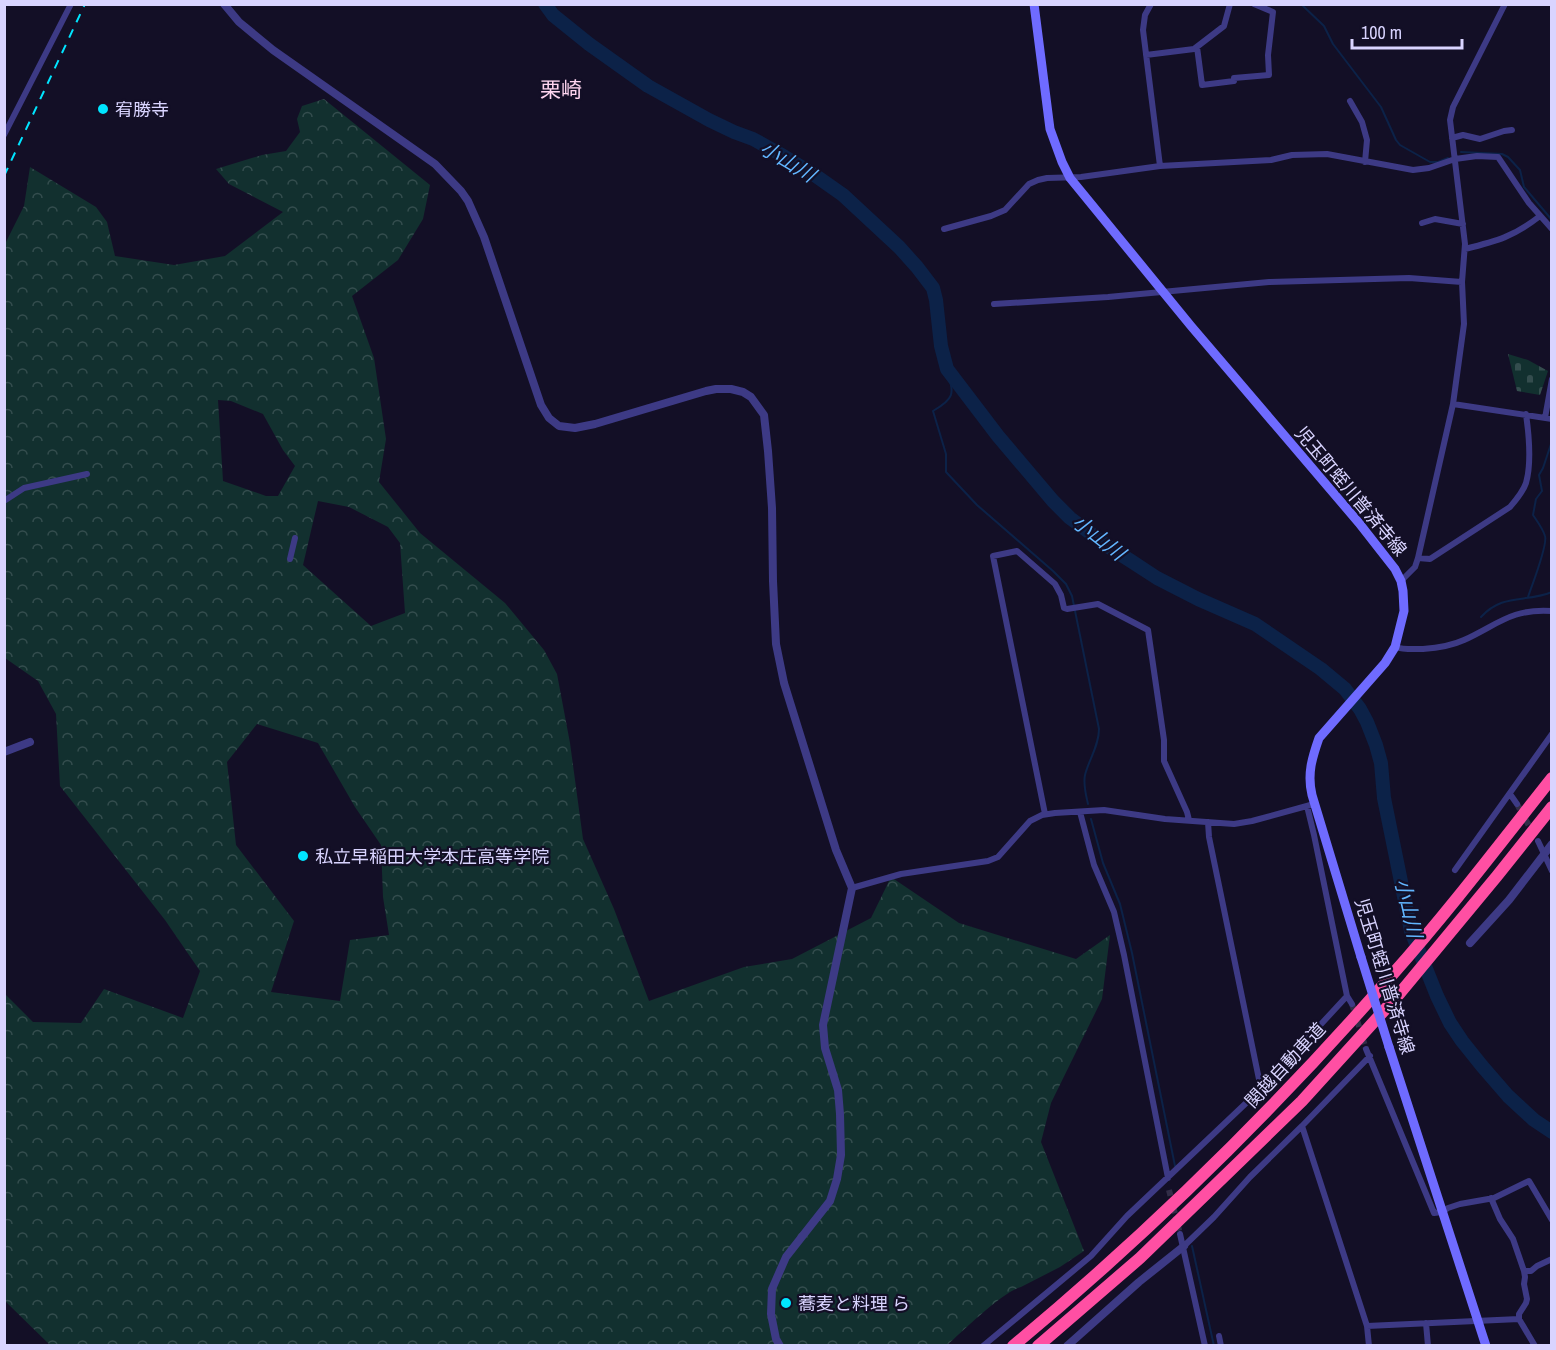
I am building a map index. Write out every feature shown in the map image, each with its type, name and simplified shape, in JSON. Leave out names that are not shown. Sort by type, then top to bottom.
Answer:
[{"type":"highway","name":"関越自動車道","points":[[1013,1346],[1103,1268],[1234,1144],[1290,1087],[1392,976],[1551,778]]},
{"type":"highway","name":"関越自動車道","points":[[1038,1346],[1140,1258],[1302,1101],[1400,993],[1551,807]]},
{"type":"main road","name":"児玉町蛭川普済寺線","points":[[1034,4],[1050,129],[1070,178],[1359,523],[1395,568],[1401,581],[1404,611],[1395,647],[1385,663],[1319,738],[1310,767],[1310,805],[1486,1346]]},
{"type":"street","points":[[4,135],[71,4]]},
{"type":"street","points":[[224,4],[238,22],[273,50],[432,162],[461,191],[484,237],[541,405],[549,418],[559,426],[575,428],[595,424],[723,388],[743,392],[751,397],[764,415],[772,508],[776,644],[784,683],[830,831],[852,888],[823,1025],[825,1048],[838,1090],[841,1155],[830,1201],[786,1257],[772,1289],[771,1314],[776,1340],[780,1346]]},
{"type":"street","points":[[1151,4],[1143,25],[1160,166]]},
{"type":"street","points":[[1146,55],[1194,49],[1224,26],[1230,4]]},
{"type":"street","points":[[1197,47],[1202,85],[1234,81],[1234,78],[1269,75],[1268,55],[1273,12],[1254,4]]},
{"type":"street","points":[[1401,581],[1415,567],[1418,558],[1453,404],[1464,324],[1462,282],[1465,249],[1450,120],[1453,107],[1505,4]]},
{"type":"street","points":[[1350,101],[1362,122],[1367,140],[1365,162]]},
{"type":"street","points":[[1452,138],[1463,135],[1480,139],[1512,130]]},
{"type":"street","points":[[944,229],[992,216],[1005,210],[1029,184],[1047,178],[1070,178],[1160,166],[1271,160],[1327,154],[1413,170],[1429,168],[1455,159],[1478,156],[1498,157],[1529,203],[1551,229]]},
{"type":"street","points":[[1465,249],[1504,238],[1540,216]]},
{"type":"street","points":[[1422,223],[1435,219],[1463,224]]},
{"type":"street","points":[[994,304],[1108,297],[1269,282],[1409,278],[1462,282]]},
{"type":"street","points":[[1453,404],[1548,418],[1551,379]]},
{"type":"street","points":[[1418,558],[1430,559],[1509,507],[1519,496],[1526,483],[1530,441],[1526,414]]},
{"type":"street","points":[[4,501],[24,488],[87,474]]},
{"type":"street","points":[[290,560],[295,538]]},
{"type":"street","points":[[1046,814],[993,556],[1017,551],[1055,584],[1064,608],[1098,604],[1148,630],[1164,740],[1164,761],[1189,820]]},
{"type":"street","points":[[1395,647],[1414,649],[1446,646],[1464,640],[1514,615],[1531,611],[1551,611]]},
{"type":"street","points":[[1455,870],[1551,734]]},
{"type":"street","points":[[4,752],[30,742]]},
{"type":"street","points":[[1510,794],[1517,804]]},
{"type":"street","points":[[852,888],[901,874],[988,861],[998,857],[1030,821],[1046,814],[1104,810],[1164,819],[1234,824],[1310,805],[1347,996],[1352,1004]]},
{"type":"street","points":[[1080,812],[1094,865],[1114,912],[1165,1181],[1169,1190]]},
{"type":"street","points":[[1208,822],[1209,837],[1261,1089]]},
{"type":"street","points":[[1538,841],[1551,872]]},
{"type":"street","points":[[1470,943],[1509,900],[1551,844]]},
{"type":"street","points":[[983,1346],[1091,1256],[1127,1216],[1261,1089],[1347,996]]},
{"type":"street","points":[[1366,1049],[1434,1213],[1460,1204],[1491,1198],[1529,1181],[1551,1220]]},
{"type":"street","points":[[1067,1346],[1139,1282],[1184,1246],[1370,1056]]},
{"type":"street","points":[[1302,1126],[1367,1326],[1369,1346]]},
{"type":"street","points":[[1491,1198],[1500,1219],[1513,1239],[1524,1271],[1527,1299],[1519,1314],[1519,1319],[1534,1346]]},
{"type":"street","points":[[1180,1234],[1205,1346]]},
{"type":"street","points":[[1524,1271],[1531,1271],[1551,1258]]},
{"type":"street","points":[[1367,1326],[1519,1319]]},
{"type":"street","points":[[1426,1323],[1428,1346]]},
{"type":"street","points":[[1219,1336],[1221,1346]]},
{"type":"green space","points":[[324,99],[430,185],[423,219],[398,260],[352,296],[374,358],[386,439],[379,482],[420,533],[505,603],[544,650],[557,674],[570,743],[583,839],[614,909],[649,1001],[744,967],[792,959],[871,918],[891,877],[959,923],[1076,959],[1110,935],[1102,999],[1051,1103],[1041,1142],[1084,1251],[1060,1267],[1004,1296],[947,1345],[51,1346],[5,1301],[5,994],[33,1022],[81,1023],[104,989],[183,1018],[200,971],[165,920],[60,786],[56,714],[38,681],[5,658],[4,246],[24,206],[30,167],[96,207],[107,222],[115,256],[174,265],[225,256],[283,212],[229,184],[216,169],[262,155],[286,151],[300,132],[297,119],[302,106]],"holes":[[[218,400],[231,401],[263,414],[283,450],[295,466],[278,496],[266,496],[223,481]],[[318,501],[349,507],[388,527],[400,543],[405,613],[371,626],[303,565]],[[257,724],[318,743],[355,807],[381,845],[383,897],[389,935],[350,940],[340,1001],[271,992],[294,921],[236,845],[227,762]]]},
{"type":"green space","points":[[1508,354],[1528,360],[1548,371],[1540,395],[1517,391]]},
{"type":"waterway","name":"小山川","points":[[545,4],[553,15],[589,44],[648,86],[709,120],[753,139],[816,176],[843,195],[899,247],[933,288],[941,346],[947,369],[998,436],[1070,518],[1157,578],[1255,624],[1321,669],[1345,689],[1360,709],[1376,745],[1381,763],[1384,798],[1411,931],[1437,996],[1450,1023],[1482,1066],[1508,1096],[1534,1120],[1552,1132]]},
{"type":"waterway","points":[[1301,4],[1324,26],[1333,44],[1381,107],[1400,145],[1430,162],[1448,158]]},
{"type":"waterway","points":[[1461,152],[1502,154],[1508,157],[1520,170],[1524,187],[1552,220]]},
{"type":"waterway","points":[[947,369],[952,389],[950,398],[933,411],[946,454],[946,472],[977,505],[1053,571],[1066,584],[1072,596],[1099,729],[1085,775],[1088,804]]},
{"type":"waterway","points":[[1528,597],[1545,541],[1543,531],[1533,515],[1536,499],[1542,491],[1539,475],[1552,441]]},
{"type":"waterway","points":[[1481,617],[1489,609],[1506,601],[1552,592]]},
{"type":"waterway","points":[[1091,819],[1103,863],[1120,904],[1132,953],[1175,1166]]},
{"type":"waterway","points":[[1192,1246],[1214,1346]]},
{"type":"tunnel","points":[[1517,804],[1533,833]]},
{"type":"tunnel","points":[[1352,1004],[1366,1049]]},
{"type":"tunnel","points":[[1169,1190],[1180,1234]]},
{"type":"railway","points":[[4,176],[85,4]]},
{"type":"place","name":"宥勝寺","points":[[103,109]]},
{"type":"place","name":"私立早稲田大学本庄高等学院","points":[[303,856]]},
{"type":"place","name":"蕎麦と料理 ら","points":[[786,1303]]},
{"type":"district","name":"栗崎","points":[[561,89]]}]
